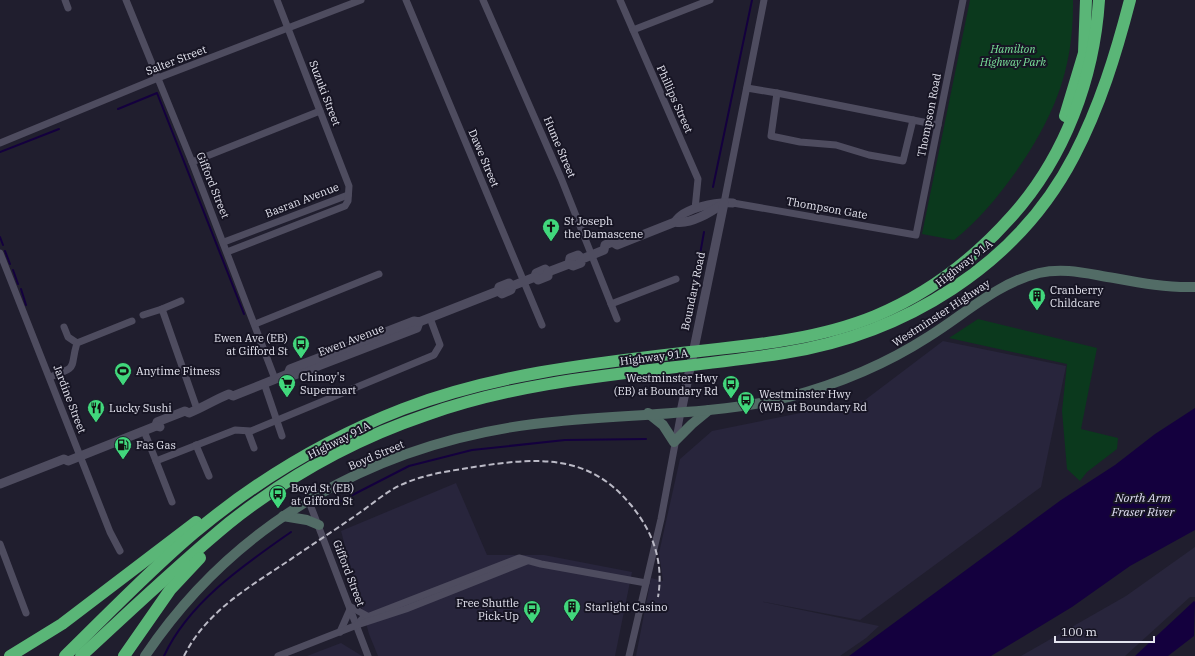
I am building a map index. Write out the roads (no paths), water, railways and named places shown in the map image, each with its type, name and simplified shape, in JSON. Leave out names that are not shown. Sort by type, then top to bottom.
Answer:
[{"type":"highway","points":[[967,262],[1017,200],[1040,167],[1060,128],[1071,99],[1084,53],[1086,0]]},
{"type":"highway","name":"Highway 91A","points":[[65,656],[194,533],[254,488],[286,467],[348,433],[429,400],[465,388],[518,375],[807,336],[863,320],[925,291],[967,262],[987,244],[1024,204],[1048,169],[1081,98],[1097,35],[1099,0]]},
{"type":"highway","name":"Highway 91A","points":[[81,656],[185,561],[231,522],[278,488],[319,464],[383,431],[425,415],[474,400],[516,390],[812,348],[865,334],[896,321],[935,300],[970,276],[1010,242],[1034,216],[1057,184],[1084,136],[1111,67],[1130,0]]},
{"type":"highway","points":[[1111,67],[1123,48],[1137,0]]},
{"type":"highway","points":[[10,656],[62,624],[217,507],[254,488]]},
{"type":"highway","points":[[124,656],[170,590],[215,542],[231,522]]},
{"type":"main road","name":"Westminster Highway","points":[[681,412],[709,410],[790,397],[852,376],[918,344],[1002,288],[1028,276],[1040,273],[1069,270],[1159,286],[1195,287]]},
{"type":"main road","points":[[648,413],[663,425],[674,442],[709,410]]},
{"type":"main road","name":"Boyd Street","points":[[145,656],[176,612],[200,586],[237,551],[308,499],[367,470],[451,440],[504,428],[535,423],[648,413],[681,412]]},
{"type":"main road","points":[[283,516],[307,520],[319,525]]},
{"type":"street","points":[[65,0],[68,8]]},
{"type":"street","name":"Gifford Street","points":[[126,0],[224,242],[275,379]]},
{"type":"street","name":"Suzuki Street","points":[[277,0],[349,186],[348,195]]},
{"type":"street","name":"Salter Street","points":[[0,142],[158,78],[361,0]]},
{"type":"street","name":"Dawe Street","points":[[406,0],[542,325]]},
{"type":"street","name":"Hume Street","points":[[483,0],[561,178],[617,319]]},
{"type":"street","name":"Phillips Street","points":[[620,0],[698,179],[695,209]]},
{"type":"street","points":[[633,30],[710,0]]},
{"type":"street","name":"Boundary Road","points":[[629,656],[661,519],[674,442],[718,231],[729,203],[747,88],[764,0]]},
{"type":"street","name":"Thompson Road","points":[[916,235],[963,0]]},
{"type":"street","points":[[747,88],[938,124]]},
{"type":"street","points":[[777,93],[771,136],[800,142],[836,145],[869,155],[903,161],[913,120]]},
{"type":"street","points":[[192,162],[320,111]]},
{"type":"street","name":"Basran Avenue","points":[[224,242],[348,195],[348,201],[345,206],[227,252]]},
{"type":"street","name":"Ewen Avenue","points":[[675,222],[678,216],[695,209],[729,203]]},
{"type":"street","name":"Ewen Avenue","points":[[0,491],[66,465],[68,461],[79,456],[156,426],[157,422],[185,411],[193,411],[210,405],[214,400],[229,394],[233,396],[288,374],[292,376],[417,328],[420,322],[498,291],[499,287],[509,283],[512,286],[535,277],[536,273],[545,269],[548,272],[569,264],[570,258],[578,255],[582,259],[604,250],[605,245],[612,242],[617,245],[675,222],[682,223],[729,203]]},
{"type":"street","name":"Thompson Gate","points":[[729,203],[916,235]]},
{"type":"street","points":[[705,214],[714,219],[718,231]]},
{"type":"street","name":"Jardine Street","points":[[0,253],[50,377],[79,456],[110,532],[120,551]]},
{"type":"street","points":[[255,324],[379,274]]},
{"type":"street","points":[[611,304],[676,279]]},
{"type":"street","points":[[143,315],[180,301]]},
{"type":"street","points":[[162,309],[193,411]]},
{"type":"street","points":[[156,461],[235,430],[248,432],[434,355],[440,345],[430,318]]},
{"type":"street","points":[[77,343],[132,321]]},
{"type":"street","points":[[64,327],[68,337],[77,343]]},
{"type":"street","points":[[50,377],[71,369],[74,362],[77,343]]},
{"type":"street","points":[[264,383],[282,436]]},
{"type":"street","points":[[144,431],[172,502]]},
{"type":"street","points":[[248,432],[254,448]]},
{"type":"street","points":[[196,445],[209,476]]},
{"type":"street","name":"Ewen Avenue","points":[[0,484],[64,459],[68,461]]},
{"type":"street","name":"Gifford Street","points":[[308,499],[351,607],[368,656]]},
{"type":"street","points":[[0,544],[26,613]]},
{"type":"street","points":[[357,625],[362,619],[369,616],[512,559],[523,558],[527,561],[646,583]]},
{"type":"street","points":[[278,656],[357,625],[404,610],[527,561]]},
{"type":"street","points":[[340,632],[351,607],[369,616]]},
{"type":"water","name":"North Arm Fraser River","points":[[1195,408],[1195,530],[1130,566],[1072,607],[991,656],[849,656],[1061,500],[1115,465],[1155,434]]},
{"type":"water","points":[[1194,601],[1194,636],[1168,656],[1135,656]]},
{"type":"waterway","points":[[713,187],[752,0]]},
{"type":"waterway","points":[[118,109],[157,93],[244,314]]},
{"type":"waterway","points":[[0,152],[59,129]]},
{"type":"waterway","points":[[688,322],[704,232]]},
{"type":"waterway","points":[[0,237],[3,245]]},
{"type":"waterway","points":[[5,251],[10,264]]},
{"type":"waterway","points":[[13,270],[18,284]]},
{"type":"waterway","points":[[21,289],[26,305]]},
{"type":"waterway","points":[[331,506],[409,466],[472,450],[565,440],[646,439]]},
{"type":"waterway","points":[[164,656],[188,618],[219,586],[237,571],[291,532]]},
{"type":"railway","points":[[184,656],[194,639],[206,624],[234,598],[391,490],[410,481],[428,476],[496,464],[538,461],[558,463],[578,467],[596,475],[613,487],[638,514],[651,536],[658,559],[658,597]]},
{"type":"place","name":"St Joseph the Damascene","points":[[551,242]]},
{"type":"place","name":"Cranberry Childcare","points":[[1037,311]]},
{"type":"place","name":"Ewen Ave (EB) at Gifford St","points":[[301,359]]},
{"type":"place","name":"Anytime Fitness","points":[[123,386]]},
{"type":"place","name":"Chinoy's Supermart","points":[[287,398]]},
{"type":"place","name":"Westminster Hwy (EB) at Boundary Rd","points":[[731,399]]},
{"type":"place","name":"Westminster Hwy (WB) at Boundary Rd","points":[[746,415]]},
{"type":"place","name":"Lucky Sushi","points":[[96,423]]},
{"type":"place","name":"Fas Gas","points":[[123,460]]},
{"type":"place","name":"Boyd St (EB) at Gifford St","points":[[278,509]]},
{"type":"place","name":"Starlight Casino","points":[[572,622]]},
{"type":"place","name":"Free Shuttle Pick-Up","points":[[532,624]]},
{"type":"park label","name":"Hamilton Highway Park","points":[[1013,55]]}]
